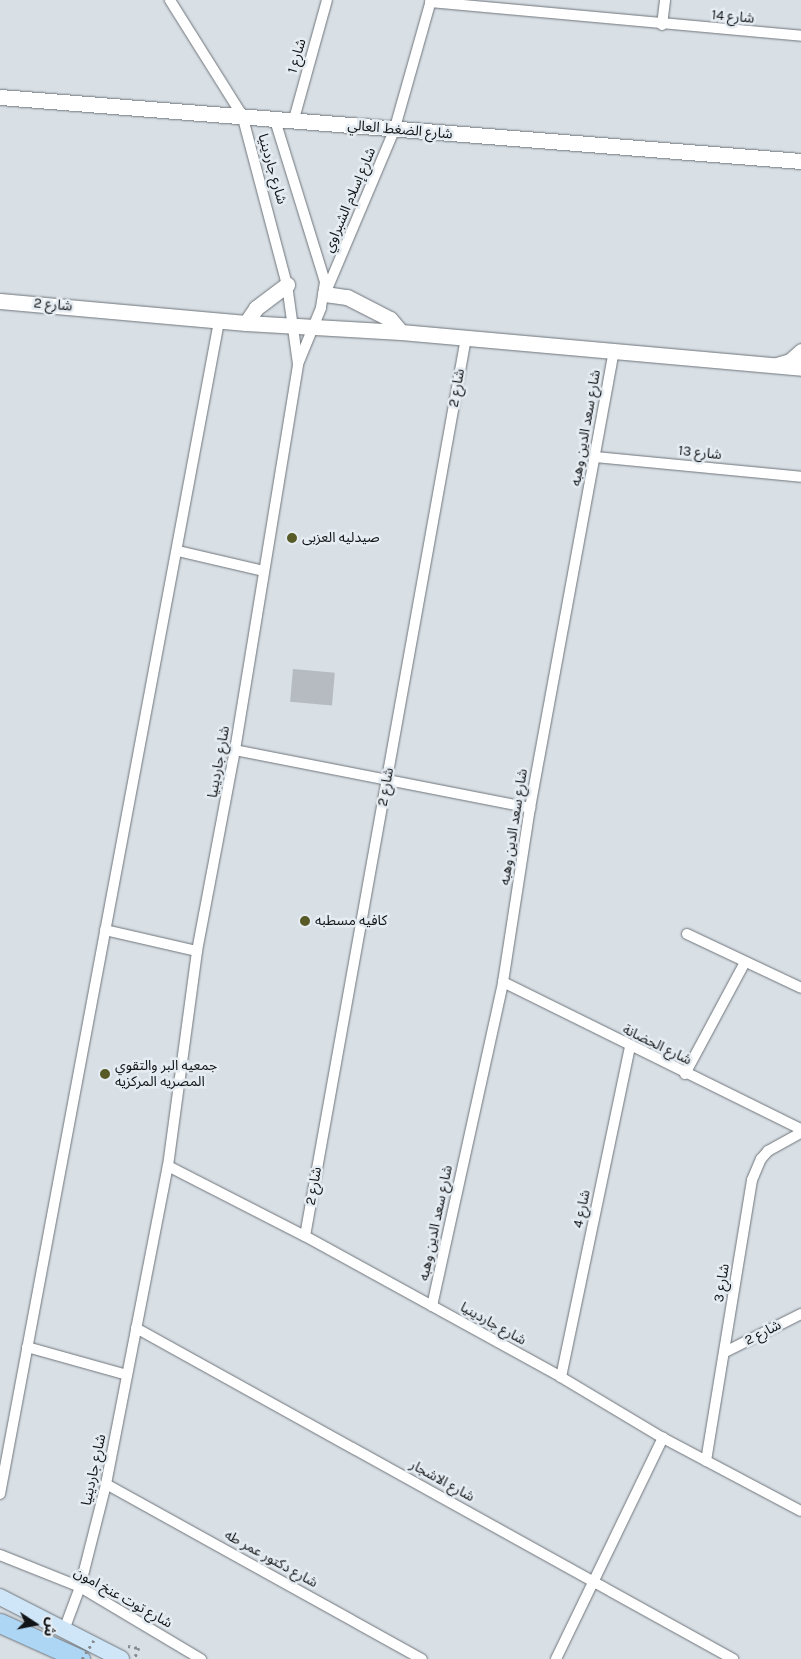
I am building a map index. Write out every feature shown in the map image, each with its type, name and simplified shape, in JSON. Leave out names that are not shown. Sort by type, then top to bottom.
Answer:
[{"type":"highway","points":[[0,1623],[81,1659]]},
{"type":"main road","points":[[0,1597],[121,1659]]},
{"type":"street","name":"شارع جاردينيا","points":[[170,0],[242,115],[288,285],[298,364]]},
{"type":"street","name":"شارع 1","points":[[294,119],[327,0]]},
{"type":"street","points":[[662,25],[665,0]]},
{"type":"street","name":"شارع 14","points":[[430,1],[662,25],[801,36]]},
{"type":"street","name":"شارع إسلام الشبراوي","points":[[325,294],[394,131],[430,1]]},
{"type":"street","name":"شارع الضغط العالي","points":[[0,97],[274,117],[394,131],[801,161]]},
{"type":"street","name":"شارع جاردينيا","points":[[64,1630],[80,1587],[106,1484],[168,1166],[197,951],[235,750],[298,364],[315,325],[325,294],[322,268],[274,117]]},
{"type":"street","points":[[782,160],[801,172]]},
{"type":"street","points":[[246,323],[256,308],[288,285]]},
{"type":"street","points":[[325,294],[347,297],[390,319],[401,332]]},
{"type":"street","name":"شارع 2","points":[[0,300],[219,321],[315,325],[801,368]]},
{"type":"street","points":[[0,1494],[178,551],[219,321]]},
{"type":"street","name":"شارع 2","points":[[305,1236],[466,338]]},
{"type":"street","name":"شارع سعد الدين وهبه","points":[[432,1306],[503,982],[530,808],[596,457],[614,350]]},
{"type":"street","points":[[777,366],[790,361],[801,351]]},
{"type":"street","name":"شارع 13","points":[[596,457],[801,477]]},
{"type":"street","points":[[178,551],[264,571]]},
{"type":"street","points":[[235,750],[530,808]]},
{"type":"street","points":[[105,930],[197,951]]},
{"type":"street","points":[[687,934],[801,988]]},
{"type":"street","points":[[685,1074],[745,962]]},
{"type":"street","name":"شارع الحضانة","points":[[503,982],[801,1131]]},
{"type":"street","name":"شارع 4","points":[[561,1377],[630,1047]]},
{"type":"street","name":"شارع 3","points":[[706,1461],[755,1169],[768,1151],[801,1131]]},
{"type":"street","name":"شارع جاردينيا","points":[[168,1166],[305,1236],[561,1377],[663,1438],[792,1505],[801,1512]]},
{"type":"street","name":"شارع 2","points":[[725,1352],[801,1314]]},
{"type":"street","name":"شارع الاشجار","points":[[136,1328],[733,1659]]},
{"type":"street","points":[[27,1347],[127,1375]]},
{"type":"street","points":[[556,1659],[663,1438]]},
{"type":"street","name":"شارع دكتور عمر طه","points":[[106,1484],[422,1659]]},
{"type":"street","points":[[792,1505],[801,1500]]},
{"type":"street","name":"شارع توت عنخ امون","points":[[0,1555],[80,1587],[201,1659]]},
{"type":"path","points":[[81,1659],[94,1640]]},
{"type":"path","points":[[134,1659],[139,1648]]},
{"type":"building","points":[[293,669],[335,673],[332,706],[290,702]]},
{"type":"place","name":"صيدليه العزبى","points":[[292,538]]},
{"type":"place","name":"كافيه مسطبه","points":[[305,921]]},
{"type":"place","name":"جمعيه البر والتقوي المصريه المركزيه","points":[[105,1074]]}]
